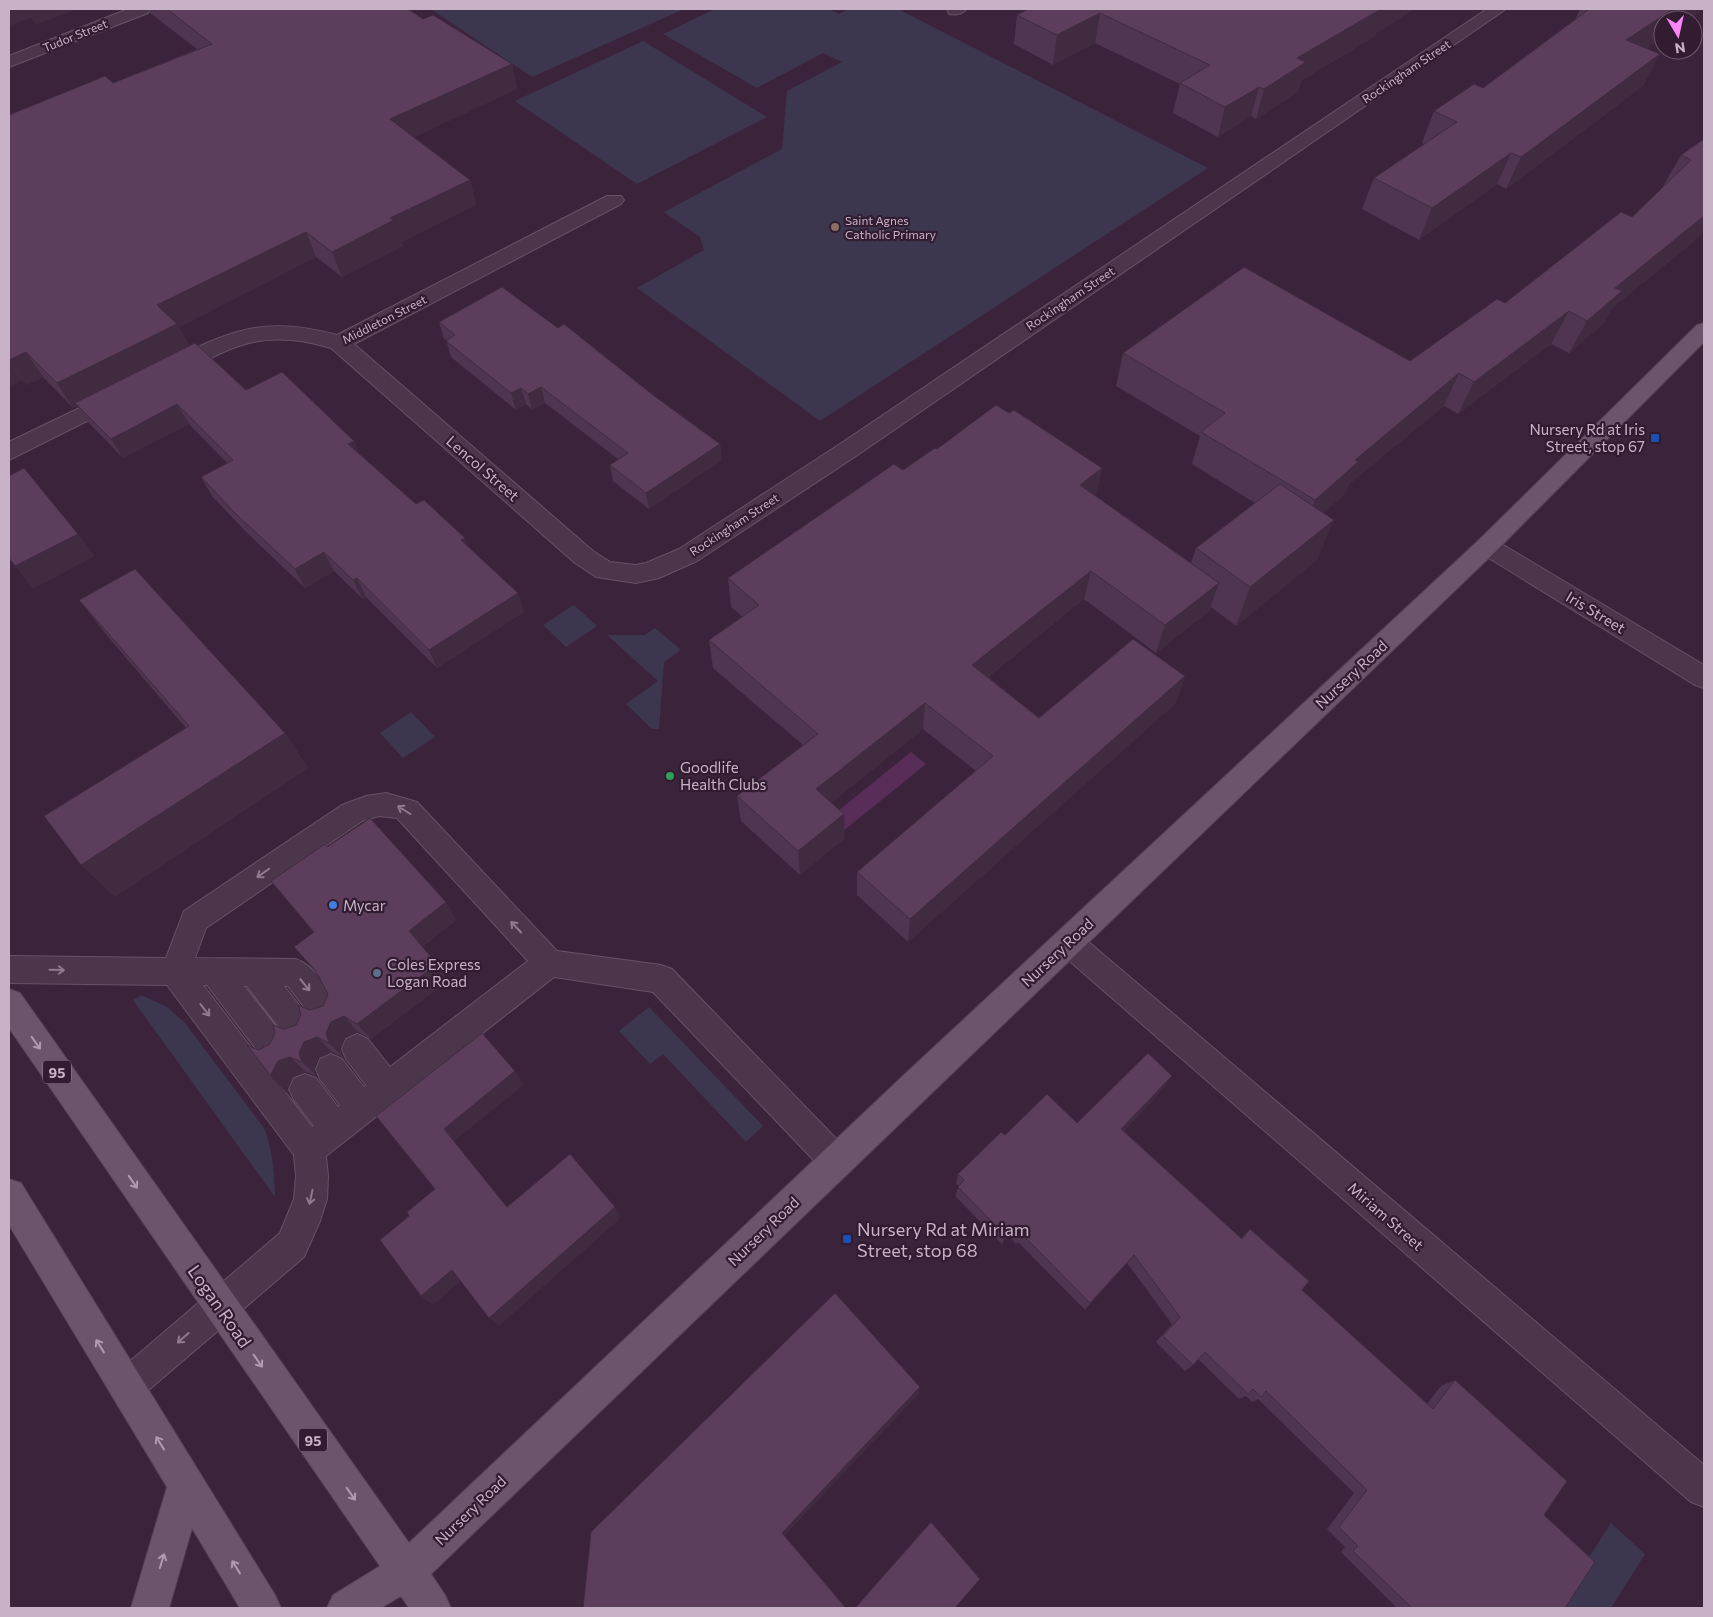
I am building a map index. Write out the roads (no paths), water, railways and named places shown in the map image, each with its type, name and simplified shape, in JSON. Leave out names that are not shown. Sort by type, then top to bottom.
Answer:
[{"type":"main road","name":"Nursery Road","points":[[346,1608],[406,1572],[836,1161],[1487,546],[1704,330]]},
{"type":"main road","name":"Logan Road","points":[[9,1003],[432,1608]]},
{"type":"main road","points":[[9,1195],[262,1608]]},
{"type":"main road","points":[[150,1608],[186,1484]]},
{"type":"main road","name":"Nursery Road","points":[[383,1608],[406,1572]]},
{"type":"street","name":"Tudor Street","points":[[9,62],[142,9]]},
{"type":"street","name":"Rockingham Street","points":[[636,574],[650,572],[688,555],[848,450],[1498,9]]},
{"type":"street","name":"Middleton Street","points":[[9,452],[212,350],[247,335],[282,333],[320,337],[339,343],[614,200]]},
{"type":"street","name":"Lencol Street","points":[[339,343],[584,557],[605,571],[636,574]]},
{"type":"street","name":"Iris Street","points":[[1487,546],[1704,678]]},
{"type":"street","points":[[174,972],[194,920],[352,813],[368,806],[384,804],[407,810],[549,963],[661,979],[836,1161]]},
{"type":"street","name":"Miriam Street","points":[[1068,942],[1704,1489]]},
{"type":"street","points":[[310,1149],[549,963]]},
{"type":"street","points":[[9,970],[296,973],[325,1010]]},
{"type":"street","points":[[126,1387],[292,1246],[305,1221],[312,1196],[314,1171],[310,1149],[174,972]]},
{"type":"street","points":[[215,972],[274,1048]]},
{"type":"street","points":[[255,973],[299,1029]]},
{"type":"street","points":[[357,1049],[388,1088]]},
{"type":"street","points":[[331,1069],[362,1109]]},
{"type":"street","points":[[305,1089],[336,1128]]},
{"type":"place","name":"Saint Agnes Catholic Primary","points":[[835,227]]},
{"type":"place","name":"Nursery Rd at Iris Street, stop 67","points":[[1655,438]]},
{"type":"place","name":"Goodlife Health Clubs","points":[[670,776]]},
{"type":"place","name":"Mycar","points":[[333,905]]},
{"type":"place","name":"Coles Express Logan Road","points":[[377,973]]},
{"type":"place","name":"Nursery Rd at Miriam Street, stop 68","points":[[847,1239]]}]
